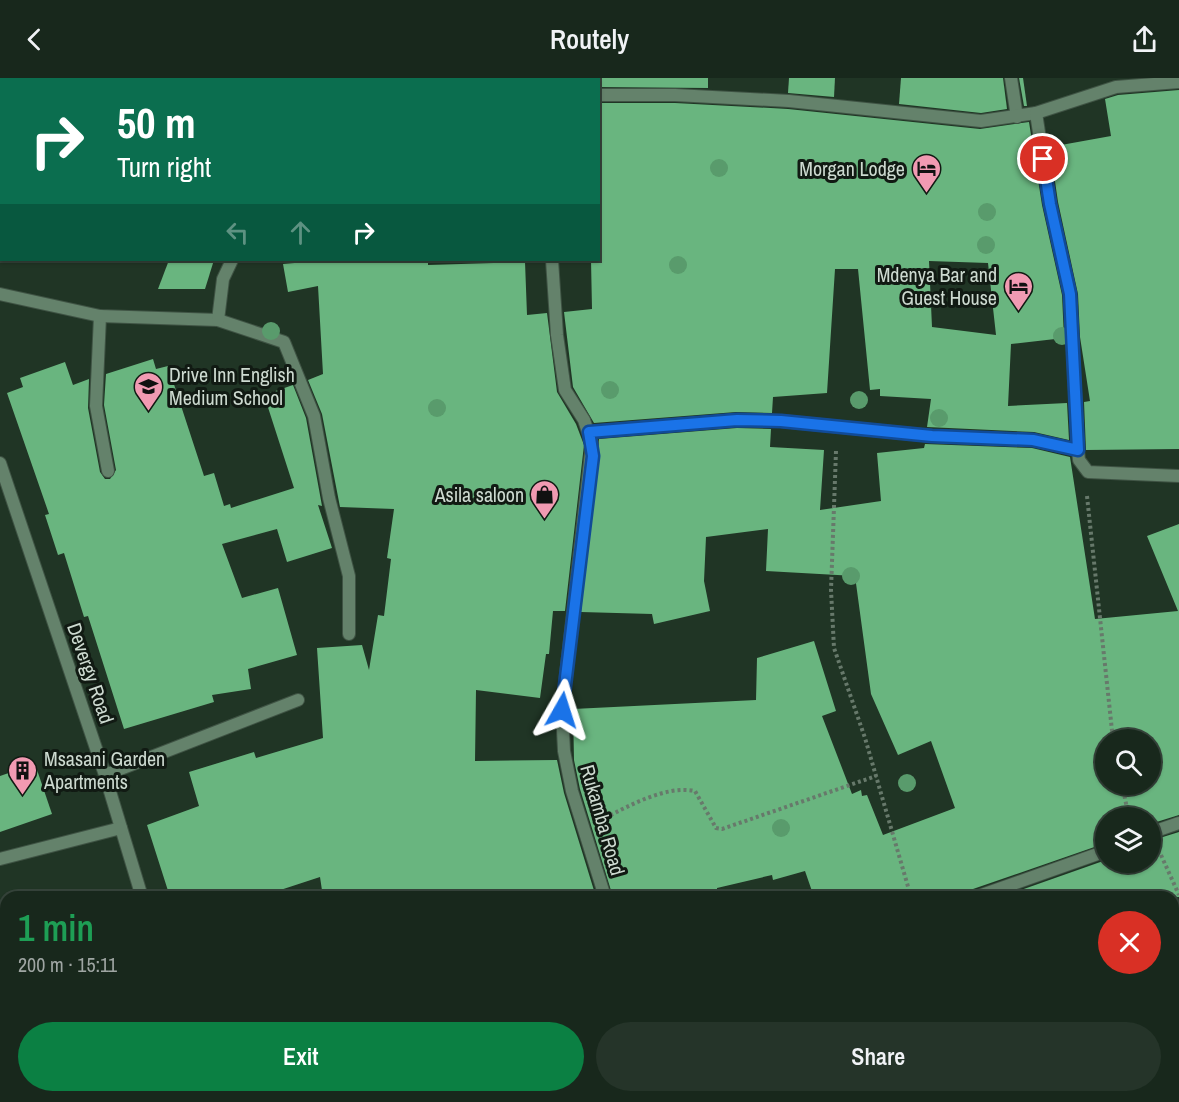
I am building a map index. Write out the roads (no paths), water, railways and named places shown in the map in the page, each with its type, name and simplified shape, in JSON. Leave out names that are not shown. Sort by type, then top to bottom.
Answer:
[{"type":"street","points":[[1011,78],[1017,117]]},
{"type":"street","points":[[600,95],[675,95],[789,101],[981,121],[1036,113],[1116,87],[1179,82]]},
{"type":"street","points":[[1036,113],[1050,204],[1070,294],[1080,460],[1088,472],[1179,476]]},
{"type":"street","points":[[218,320],[223,279],[232,261]]},
{"type":"street","name":"Rukamba Road","points":[[552,261],[557,335],[565,390],[589,432],[593,456],[562,710],[564,751],[572,791],[603,891]]},
{"type":"street","points":[[0,294],[100,316],[218,320],[284,342],[314,416],[329,498],[348,576],[349,634]]},
{"type":"street","points":[[100,316],[96,406],[108,471]]},
{"type":"street","points":[[589,432],[737,420],[781,421],[932,436],[1033,440],[1078,450]]},
{"type":"street","name":"Devergy Road","points":[[0,463],[105,775],[140,891]]},
{"type":"street","points":[[105,775],[298,700]]},
{"type":"street","points":[[1161,830],[1179,823]]},
{"type":"street","points":[[0,859],[121,828]]},
{"type":"street","points":[[993,891],[1095,855]]},
{"type":"place","name":"Morgan Lodge","points":[[926,194]]},
{"type":"place","name":"Mdenya Bar and Guest House","points":[[1018,312]]},
{"type":"place","name":"Drive Inn English Medium School","points":[[148,412]]},
{"type":"place","name":"Asila saloon","points":[[545,520]]},
{"type":"place","name":"Msasani Garden Apartments","points":[[23,796]]}]
